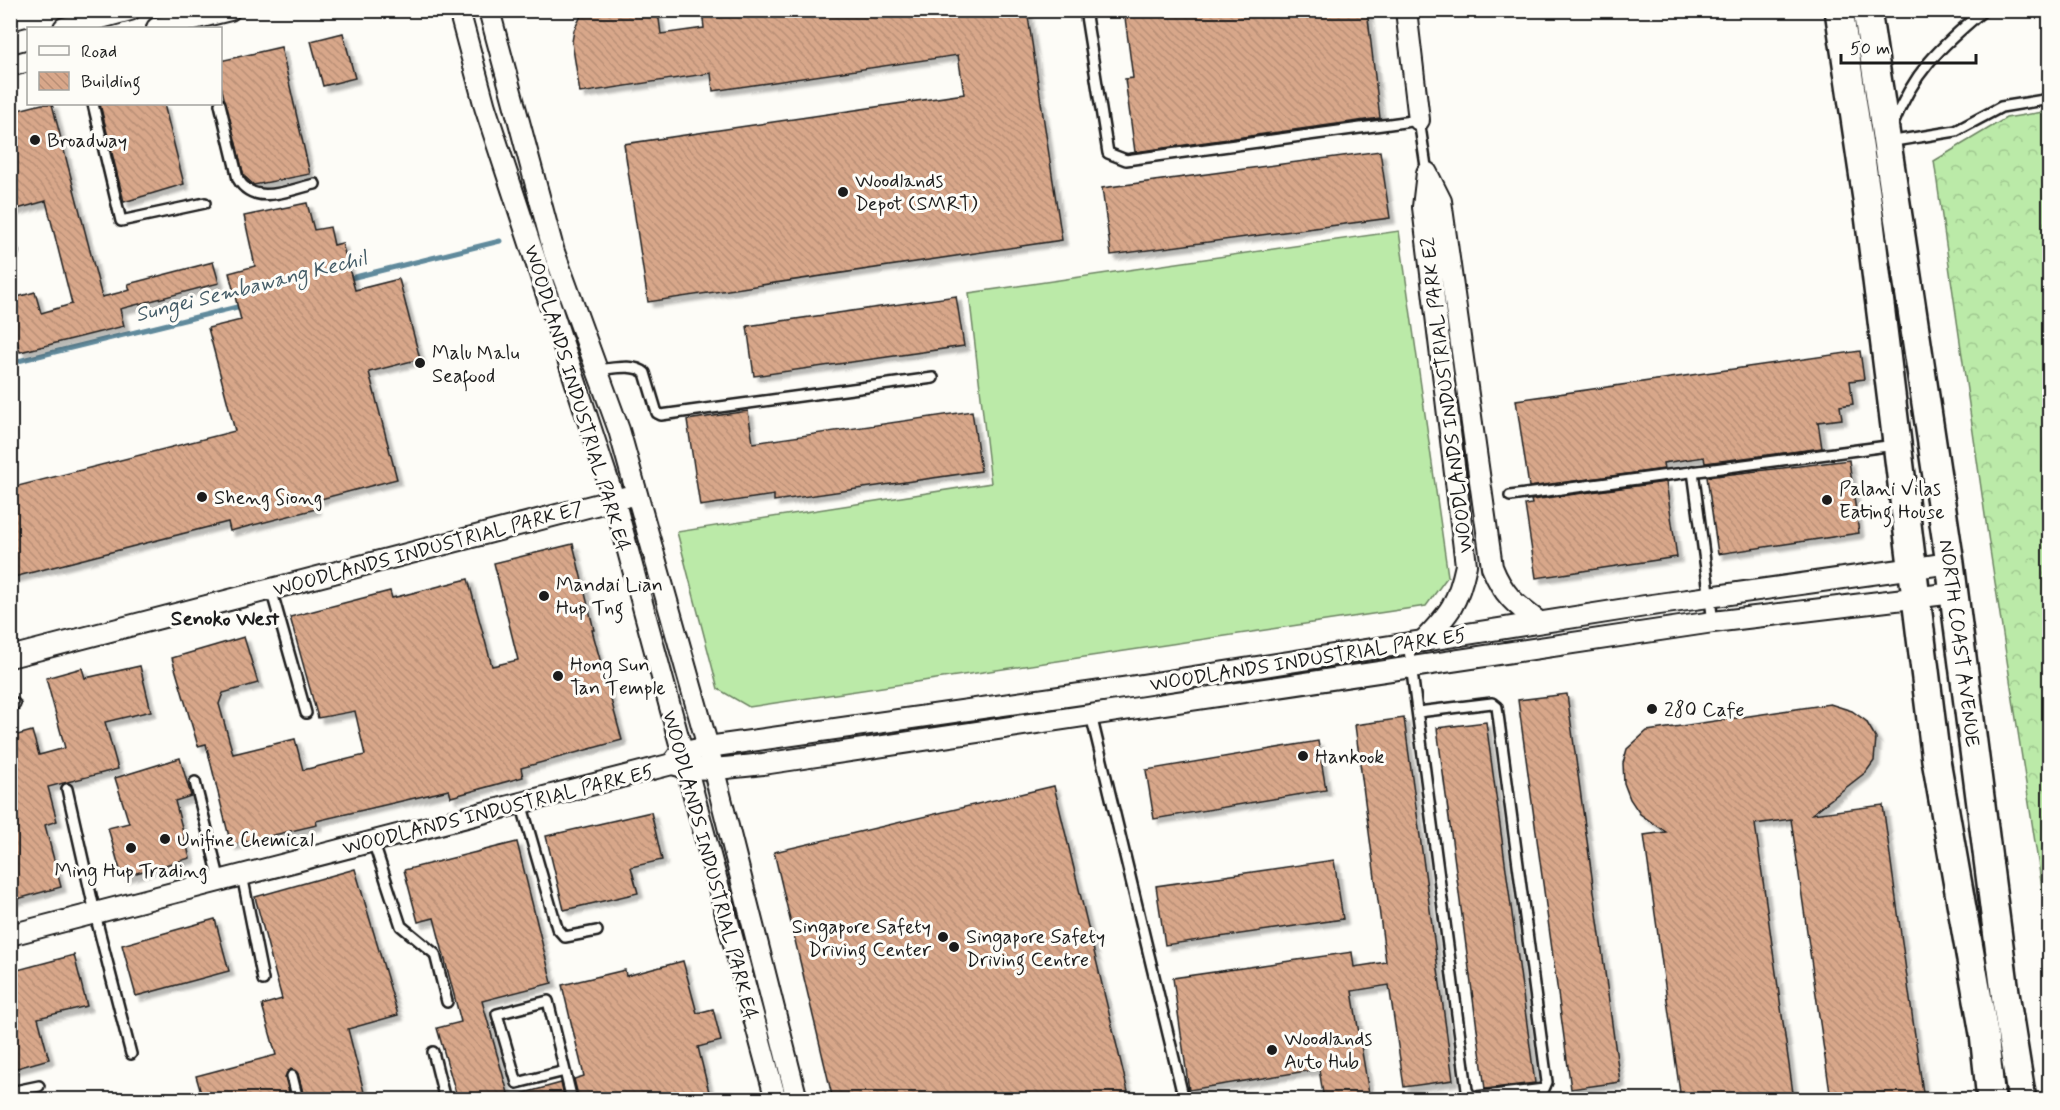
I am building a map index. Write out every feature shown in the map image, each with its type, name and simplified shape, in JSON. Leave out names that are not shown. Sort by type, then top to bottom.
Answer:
[{"type":"main road","name":"NORTH COAST AVENUE","points":[[1839,10],[1867,199],[1936,760],[1984,1034],[1991,1100]]},
{"type":"main road","name":"NORTH COAST AVENUE","points":[[1867,10],[1950,563],[2006,1000],[2022,1100]]},
{"type":"street","points":[[67,27],[108,13],[130,10]]},
{"type":"street","points":[[166,27],[200,23],[230,10]]},
{"type":"street","name":"WOODLANDS INDUSTRIAL PARK E2","points":[[1406,10],[1419,120]]},
{"type":"street","name":"WOODLANDS INDUSTRIAL PARK E4","points":[[457,14],[485,107],[614,499],[663,687],[679,762],[701,828],[776,1100]]},
{"type":"street","name":"WOODLANDS INDUSTRIAL PARK E4","points":[[492,17],[554,252],[619,430],[708,747],[797,1100]]},
{"type":"street","points":[[10,43],[27,38]]},
{"type":"street","points":[[10,66],[27,61]]},
{"type":"street","name":"WOODLANDS INDUSTRIAL PARK E2","points":[[1427,172],[1441,201],[1492,567],[1501,588],[1514,603],[1539,622]]},
{"type":"street","name":"WOODLANDS INDUSTRIAL PARK E2","points":[[1416,641],[1448,615],[1460,594],[1466,566],[1423,207],[1427,172]]},
{"type":"street","name":"WOODLANDS INDUSTRIAL PARK E7","points":[[10,657],[636,495]]},
{"type":"street","name":"WOODLANDS INDUSTRIAL PARK E5","points":[[679,762],[713,768],[763,764],[1412,668],[1647,619],[1710,596],[1950,563]]},
{"type":"street","points":[[633,574],[657,568]]},
{"type":"street","name":"WOODLANDS INDUSTRIAL PARK E5","points":[[10,935],[679,762],[708,747],[1130,687],[1539,622],[1647,619],[1713,622],[1954,593]]},
{"type":"street","points":[[663,687],[688,682]]},
{"type":"street","points":[[701,828],[726,822]]},
{"type":"street","points":[[735,951],[758,945]]},
{"type":"street","points":[[758,1035],[778,1029]]},
{"type":"lane","points":[[1085,10],[1108,153],[1116,158],[1126,160],[1419,120]]},
{"type":"lane","points":[[1886,143],[1914,81],[1928,61],[1940,47],[1984,10]]},
{"type":"lane","points":[[1886,143],[1956,130],[2001,107],[2049,99]]},
{"type":"lane","points":[[93,105],[121,221],[205,203]]},
{"type":"lane","points":[[220,105],[238,179],[244,190],[256,195],[268,195],[315,184]]},
{"type":"lane","name":"WOODLANDS INDUSTRIAL PARK E2","points":[[1419,120],[1427,172]]},
{"type":"lane","points":[[597,370],[623,367],[640,369],[645,373],[657,413],[661,415],[933,378]]},
{"type":"lane","points":[[1510,496],[1898,445]]},
{"type":"lane","points":[[1693,471],[1713,622]]},
{"type":"lane","points":[[271,589],[306,713]]},
{"type":"lane","points":[[1416,641],[1412,668],[1467,1090],[1470,1095],[1476,1097],[1544,1089],[1547,1082],[1497,707],[1492,703],[1418,712]]},
{"type":"lane","points":[[1091,715],[1184,1100]]},
{"type":"lane","points":[[195,782],[220,881]]},
{"type":"lane","points":[[67,789],[94,912],[131,1054]]},
{"type":"lane","points":[[521,803],[556,928],[566,938],[597,931]]},
{"type":"lane","points":[[373,841],[401,926],[435,954],[447,1002]]},
{"type":"lane","points":[[242,875],[263,980]]},
{"type":"lane","points":[[565,1071],[517,1083],[497,1014],[548,1001],[565,1071],[572,1100]]},
{"type":"lane","points":[[433,1052],[445,1100]]},
{"type":"lane","points":[[292,1076],[298,1100]]},
{"type":"lane","points":[[10,1092],[39,1086]]},
{"type":"green space","points":[[2050,111],[2049,933],[1990,550],[1934,161],[2006,118]]},
{"type":"green space","points":[[1399,231],[1448,576],[1426,606],[749,707],[718,689],[677,532],[991,483],[969,293]]},
{"type":"building","name":"Woodlands Depot (SMRT)","points":[[584,10],[653,10],[659,19],[661,34],[704,28],[702,10],[1027,10],[1062,240],[648,302],[624,144],[964,94],[958,55],[713,91],[711,73],[580,93],[572,42],[574,30]]},
{"type":"building","points":[[1124,10],[1367,10],[1380,118],[1135,152],[1125,79],[1133,78]]},
{"type":"building","points":[[343,33],[355,78],[323,86],[311,41]]},
{"type":"building","points":[[281,47],[310,174],[254,185],[244,176],[222,90],[222,61]]},
{"type":"building","points":[[38,105],[52,105],[102,297],[130,290],[128,284],[213,262],[219,283],[120,309],[124,326],[20,352],[10,317],[10,299],[35,292],[41,313],[72,304],[46,201],[10,211],[10,112]]},
{"type":"building","points":[[100,105],[164,105],[184,184],[124,202]]},
{"type":"building","points":[[1380,151],[1390,218],[1111,255],[1102,188]]},
{"type":"building","points":[[307,203],[314,230],[330,227],[334,245],[342,243],[355,290],[399,279],[420,359],[369,372],[397,479],[313,501],[316,509],[230,531],[228,522],[10,578],[10,488],[235,431],[208,328],[241,320],[229,273],[255,266],[244,216]]},
{"type":"building","points":[[956,296],[964,346],[754,376],[747,326]]},
{"type":"building","points":[[1860,351],[1864,379],[1850,381],[1853,404],[1840,406],[1842,419],[1818,422],[1822,448],[1705,463],[1704,457],[1663,463],[1664,469],[1529,487],[1516,400]]},
{"type":"building","points":[[748,411],[753,443],[972,411],[981,471],[774,501],[774,495],[700,506],[687,420]]},
{"type":"building","points":[[1849,460],[1859,533],[1718,554],[1707,477]]},
{"type":"building","points":[[1666,482],[1677,557],[1536,578],[1525,505],[1532,504],[1531,500]]},
{"type":"building","points":[[573,544],[594,630],[592,630],[622,740],[521,768],[523,777],[451,797],[449,790],[316,821],[317,825],[231,845],[206,744],[198,746],[172,658],[244,637],[258,683],[223,693],[219,704],[233,754],[295,739],[303,770],[365,755],[355,711],[318,718],[290,617],[390,591],[392,598],[468,579],[492,666],[518,660],[494,563]]},
{"type":"building","points":[[140,666],[151,711],[105,722],[118,769],[48,787],[57,821],[45,825],[61,887],[10,901],[10,737],[32,731],[39,755],[65,748],[46,678],[82,668],[85,678]]},
{"type":"building","points":[[1567,694],[1620,1082],[1571,1089],[1518,700]]},
{"type":"building","points":[[1830,704],[1852,711],[1866,721],[1876,738],[1874,761],[1866,772],[1812,814],[1883,805],[1924,1100],[1831,1100],[1791,819],[1755,824],[1794,1100],[1681,1100],[1644,835],[1666,832],[1640,814],[1630,799],[1624,783],[1623,763],[1627,749],[1647,731]]},
{"type":"building","points":[[1404,718],[1453,1080],[1404,1087],[1389,985],[1352,991],[1370,1100],[1324,1100],[1319,1069],[1189,1090],[1173,978],[1352,952],[1354,967],[1386,962],[1355,725]]},
{"type":"building","points":[[1486,722],[1535,1083],[1485,1089],[1437,728]]},
{"type":"building","points":[[1318,741],[1326,790],[1154,819],[1146,770]]},
{"type":"building","points":[[180,758],[191,796],[175,801],[190,858],[122,877],[108,828],[129,823],[115,778]]},
{"type":"building","name":"Singapore Safety Driving Centre","points":[[1054,786],[1130,1100],[833,1100],[774,852]]},
{"type":"building","points":[[651,812],[662,860],[631,867],[638,893],[564,910],[546,836]]},
{"type":"building","points":[[517,842],[552,983],[482,1001],[510,1100],[458,1100],[437,1028],[461,1022],[434,918],[418,922],[404,870]]},
{"type":"building","points":[[1334,860],[1343,919],[1165,945],[1156,886]]},
{"type":"building","points":[[355,869],[398,1015],[348,1029],[366,1100],[305,1100],[298,1074],[291,1069],[285,1077],[291,1100],[203,1100],[196,1076],[276,1055],[262,1005],[282,999],[255,897]]},
{"type":"building","points":[[215,919],[229,971],[136,996],[122,945]]},
{"type":"building","points":[[74,955],[87,1006],[38,1018],[49,1059],[10,1070],[10,972]]},
{"type":"building","points":[[683,961],[697,1013],[713,1009],[721,1041],[698,1047],[710,1096],[697,1100],[579,1100],[574,1079],[584,1076],[562,985],[625,970],[626,976]]},
{"type":"building","points":[[561,1083],[565,1100],[517,1100],[517,1095]]},
{"type":"waterway","name":"Sungei Sembawang Kechil","points":[[347,279],[500,241]]},
{"type":"waterway","name":"Sungei Sembawang Kechil","points":[[10,363],[245,305]]},
{"type":"place","name":"Broadway","points":[[35,140]]},
{"type":"place","name":"Woodlands Depot (SMRT)","points":[[843,192]]},
{"type":"place","name":"Malu Malu Seafood","points":[[420,363]]},
{"type":"place","name":"Sheng Siong","points":[[202,497]]},
{"type":"place","name":"Palani Vilas Eating House","points":[[1827,500]]},
{"type":"place","name":"Mandai Lian Hup Tng","points":[[544,596]]},
{"type":"place","name":"Hong Sun Tan Temple","points":[[558,676]]},
{"type":"place","name":"280 Cafe","points":[[1652,709]]},
{"type":"place","name":"Hankook","points":[[1303,756]]},
{"type":"place","name":"Unifine Chemical","points":[[165,839]]},
{"type":"place","name":"Ming Hup Trading","points":[[131,848]]},
{"type":"place","name":"Singapore Safety Driving Center","points":[[943,937]]},
{"type":"place","name":"Singapore Safety Driving Centre","points":[[954,947]]},
{"type":"place","name":"Woodlands Auto Hub","points":[[1272,1050]]},
{"type":"district","name":"Senoko West","points":[[225,618]]}]
